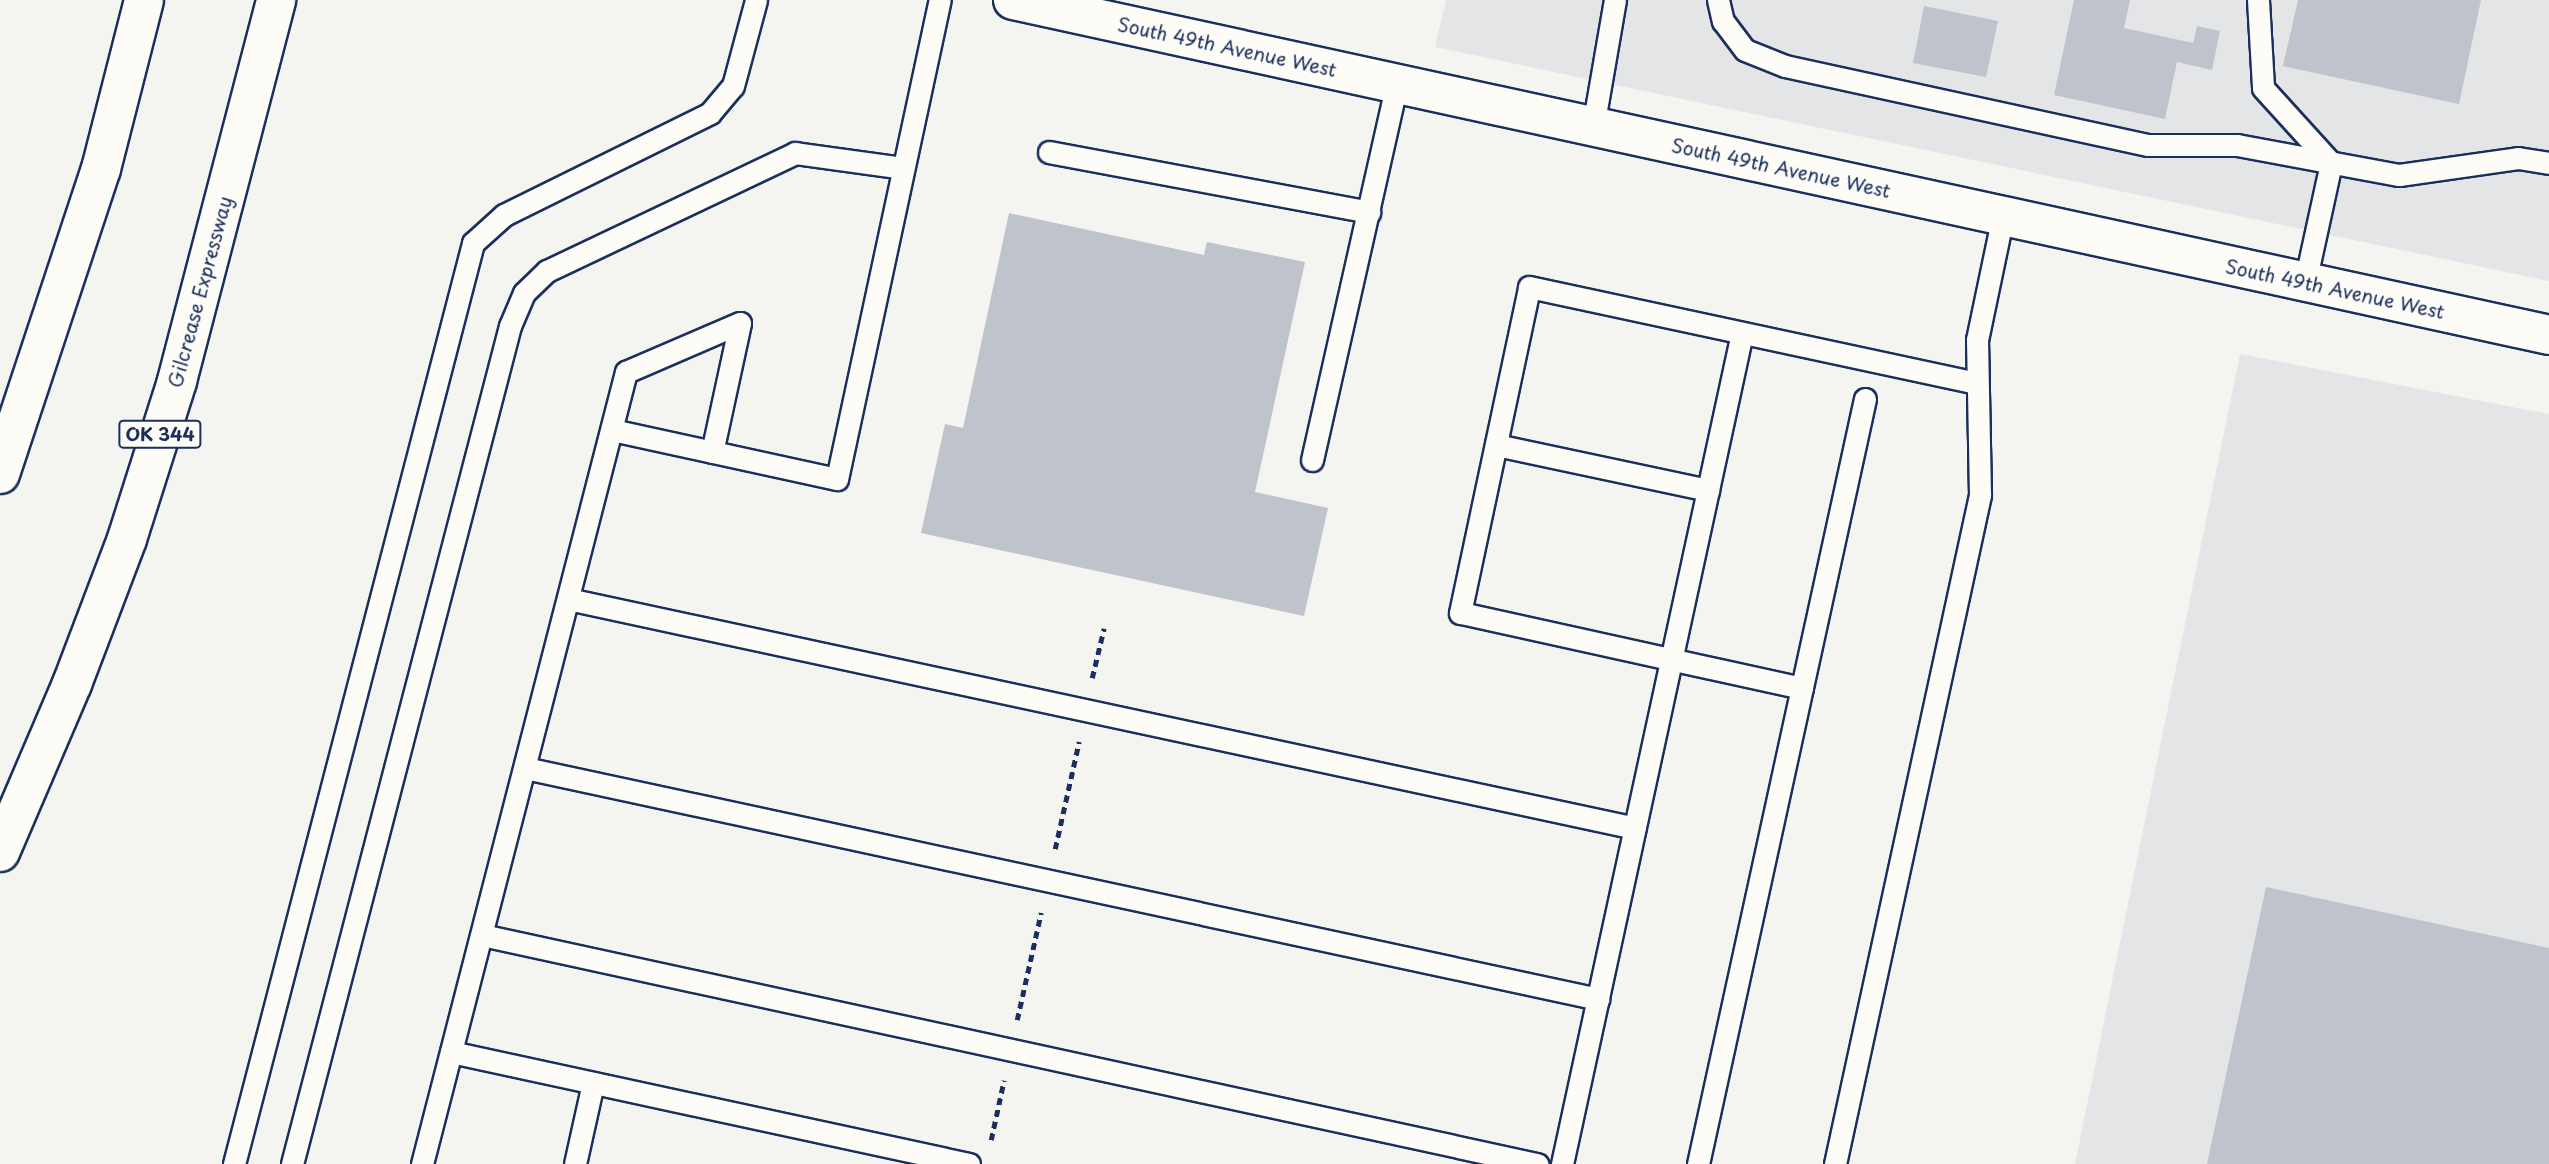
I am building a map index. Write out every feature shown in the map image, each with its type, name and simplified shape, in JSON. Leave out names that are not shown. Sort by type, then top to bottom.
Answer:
[{"type":"main road","points":[[0,474],[100,169],[144,0]]},
{"type":"main road","name":"South 49th Avenue West","points":[[1013,0],[2549,335]]},
{"type":"main road","name":"Gilcrease Expressway","points":[[0,852],[127,539],[177,381],[276,1]]},
{"type":"lane","points":[[234,1164],[473,243],[504,215],[710,113],[733,86],[756,0]]},
{"type":"lane","points":[[612,430],[837,480],[940,0]]},
{"type":"lane","points":[[1593,127],[1615,0]]},
{"type":"lane","points":[[1718,0],[1723,20],[1745,50],[1785,66],[2148,145],[2237,145],[2399,176],[2518,158],[2549,163]]},
{"type":"lane","points":[[2258,0],[2263,88],[2331,163]]},
{"type":"lane","points":[[1312,460],[1397,84]]},
{"type":"lane","points":[[1049,152],[1369,212]]},
{"type":"lane","points":[[292,1164],[510,326],[524,293],[547,271],[795,153],[903,168]]},
{"type":"lane","points":[[2305,282],[2331,163]]},
{"type":"lane","points":[[1835,1164],[1980,495],[1977,340],[2003,216]]},
{"type":"lane","points":[[1802,688],[1460,613],[1529,287],[1977,383]]},
{"type":"lane","points":[[422,1164],[626,372],[740,323],[712,452]]},
{"type":"lane","points":[[1562,1164],[1742,333]]},
{"type":"lane","points":[[1698,1164],[1865,399]]},
{"type":"lane","points":[[1496,445],[1708,490]]},
{"type":"lane","points":[[568,599],[1635,828]]},
{"type":"lane","points":[[525,768],[1598,999]]},
{"type":"lane","points":[[482,936],[1537,1164]]},
{"type":"lane","points":[[451,1052],[969,1164]]},
{"type":"lane","points":[[575,1164],[593,1083]]},
{"type":"shaded area","points":[[1446,0],[2549,0],[2549,281],[1435,47]]},
{"type":"shaded area","points":[[2240,354],[2549,414],[2549,1164],[2075,1164]]},
{"type":"building","points":[[2074,0],[2130,0],[2124,28],[2193,43],[2197,26],[2220,31],[2212,70],[2177,62],[2165,119],[2054,95]]},
{"type":"building","points":[[2298,0],[2481,0],[2459,104],[2283,66]]},
{"type":"building","points":[[1924,6],[1998,21],[1986,77],[1913,63]]},
{"type":"building","points":[[1009,213],[1204,255],[1207,242],[1305,262],[1255,492],[1328,508],[1304,616],[921,533],[945,424],[963,428]]},
{"type":"building","points":[[2266,887],[2549,948],[2549,1164],[2207,1164]]}]
